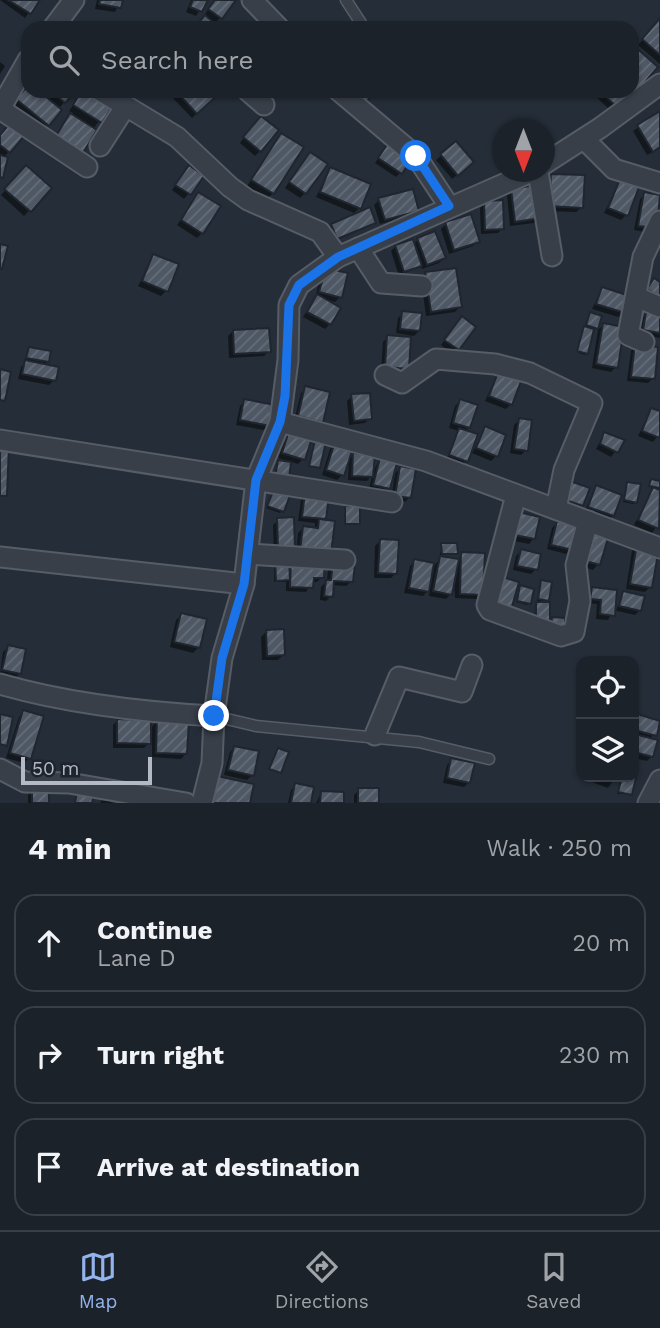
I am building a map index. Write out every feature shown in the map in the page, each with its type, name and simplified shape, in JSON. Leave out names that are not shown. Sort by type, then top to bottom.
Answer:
[{"type":"street","points":[[58,21],[74,0]]},
{"type":"street","points":[[251,0],[268,21]]},
{"type":"street","points":[[21,72],[0,109],[87,167]]},
{"type":"street","points":[[555,157],[660,84]]},
{"type":"street","points":[[112,98],[177,137],[230,187],[248,200],[320,232],[338,257]]},
{"type":"street","points":[[256,98],[264,105]]},
{"type":"street","points":[[347,98],[416,156],[449,206]]},
{"type":"street","points":[[100,146],[125,107]]},
{"type":"street","points":[[584,139],[614,169],[660,183]]},
{"type":"street","points":[[202,803],[212,764],[214,716],[222,658],[244,584],[256,480],[280,422],[288,360],[289,305],[299,285],[338,257],[507,182]]},
{"type":"street","points":[[540,182],[552,256]]},
{"type":"street","points":[[644,342],[628,335],[643,257],[660,221]]},
{"type":"street","points":[[358,248],[382,283],[422,286]]},
{"type":"street","points":[[636,297],[660,307]]},
{"type":"street","points":[[385,375],[402,383],[436,359],[495,364],[530,373],[592,403],[564,470],[556,509]]},
{"type":"street","points":[[280,422],[426,461],[660,548]]},
{"type":"street","points":[[0,440],[392,502]]},
{"type":"street","points":[[516,495],[487,605],[490,610],[561,636],[574,632],[580,601],[576,565],[588,521]]},
{"type":"street","points":[[248,554],[345,561]]},
{"type":"street","points":[[0,557],[244,584]]},
{"type":"street","points":[[375,735],[399,677],[462,692],[472,665]]},
{"type":"street","points":[[0,684],[36,694],[153,712],[214,716]]},
{"type":"street","points":[[0,769],[25,782],[69,783],[186,803]]},
{"type":"street","points":[[648,803],[660,779]]},
{"type":"lane","points":[[346,0],[360,21]]},
{"type":"lane","points":[[214,716],[256,726],[419,741],[489,759]]},
{"type":"building","points":[[8,0],[40,0],[31,14]]},
{"type":"building","points":[[100,0],[123,0],[121,8],[99,4]]},
{"type":"building","points":[[193,0],[208,0],[202,12],[190,7]]},
{"type":"building","points":[[215,0],[236,0],[222,19],[208,9]]},
{"type":"building","points":[[205,15],[212,21],[200,21]]},
{"type":"building","points":[[660,18],[660,55],[642,39]]},
{"type":"building","points":[[639,50],[658,67],[639,89]]},
{"type":"building","points":[[21,94],[21,98],[47,98],[62,110],[49,126],[16,99]]},
{"type":"building","points":[[77,98],[98,98],[112,107],[102,123],[73,105]]},
{"type":"building","points":[[182,98],[214,98],[197,114]]},
{"type":"building","points":[[607,98],[624,98],[616,106]]},
{"type":"building","points":[[660,111],[660,147],[653,152],[637,125]]},
{"type":"building","points":[[70,113],[97,130],[83,153],[56,136]]},
{"type":"building","points":[[261,116],[279,130],[261,152],[243,137]]},
{"type":"building","points":[[10,123],[25,135],[10,153],[0,145],[0,135]]},
{"type":"building","points":[[281,133],[304,147],[274,194],[251,180]]},
{"type":"building","points":[[456,141],[474,162],[458,176],[440,154]]},
{"type":"building","points":[[388,143],[411,159],[402,174],[378,158]]},
{"type":"building","points":[[310,152],[328,164],[306,194],[289,182]]},
{"type":"building","points":[[0,155],[8,157],[3,178],[0,177]]},
{"type":"building","points":[[26,165],[52,188],[31,212],[4,189]]},
{"type":"building","points":[[189,165],[204,176],[191,195],[175,185]]},
{"type":"building","points":[[330,167],[371,184],[361,209],[320,192]]},
{"type":"building","points":[[555,174],[585,175],[583,208],[549,206],[550,182],[555,182]]},
{"type":"building","points":[[622,174],[641,182],[628,216],[608,208]]},
{"type":"building","points":[[537,185],[541,218],[515,222],[511,189]]},
{"type":"building","points":[[413,189],[419,211],[385,220],[378,198]]},
{"type":"building","points":[[198,192],[221,206],[203,234],[181,220]]},
{"type":"building","points":[[644,192],[660,195],[657,228],[638,226]]},
{"type":"building","points":[[503,200],[504,229],[485,230],[484,201]]},
{"type":"building","points":[[370,207],[376,223],[337,239],[331,224]]},
{"type":"building","points":[[471,214],[480,242],[454,250],[445,222]]},
{"type":"building","points":[[435,231],[446,258],[427,265],[417,238]]},
{"type":"building","points":[[413,239],[422,266],[404,272],[395,245]]},
{"type":"building","points":[[0,244],[8,246],[2,269],[0,269]]},
{"type":"building","points":[[153,254],[179,264],[168,292],[142,281]]},
{"type":"building","points":[[326,268],[348,273],[342,298],[319,292]]},
{"type":"building","points":[[456,268],[462,307],[431,312],[425,272]]},
{"type":"building","points":[[654,278],[660,282],[660,297],[647,289]]},
{"type":"building","points":[[602,287],[630,296],[625,313],[596,304]]},
{"type":"building","points":[[317,294],[341,308],[331,325],[307,312]]},
{"type":"building","points":[[402,311],[422,313],[420,331],[400,329]]},
{"type":"building","points":[[590,312],[602,316],[598,329],[586,325]]},
{"type":"building","points":[[646,312],[660,315],[660,333],[643,330]]},
{"type":"building","points":[[462,316],[476,327],[459,350],[444,340]]},
{"type":"building","points":[[603,323],[624,327],[618,368],[596,364]]},
{"type":"building","points":[[584,326],[594,329],[588,354],[577,351]]},
{"type":"building","points":[[269,328],[271,352],[234,354],[233,330]]},
{"type":"building","points":[[387,335],[411,337],[409,369],[385,367]]},
{"type":"building","points":[[635,344],[658,347],[655,379],[631,377]]},
{"type":"building","points":[[29,347],[51,351],[49,362],[26,358]]},
{"type":"building","points":[[25,360],[59,367],[56,381],[22,374]]},
{"type":"building","points":[[500,367],[523,376],[512,405],[489,396]]},
{"type":"building","points":[[0,369],[11,372],[5,401],[0,400]]},
{"type":"building","points":[[305,386],[330,392],[323,423],[298,416]]},
{"type":"building","points":[[370,393],[372,419],[354,421],[351,394]]},
{"type":"building","points":[[244,399],[275,405],[270,426],[240,420]]},
{"type":"building","points":[[460,399],[478,405],[470,428],[453,423]]},
{"type":"building","points":[[651,408],[660,411],[660,438],[642,431]]},
{"type":"building","points":[[519,418],[532,420],[528,451],[514,449]]},
{"type":"building","points":[[485,426],[506,435],[498,457],[476,448]]},
{"type":"building","points":[[459,428],[478,434],[468,462],[449,455]]},
{"type":"building","points":[[289,431],[312,438],[305,460],[282,453]]},
{"type":"building","points":[[604,432],[625,440],[618,453],[600,444]]},
{"type":"building","points":[[315,440],[326,442],[320,468],[309,466]]},
{"type":"building","points":[[335,442],[353,448],[344,476],[326,470]]},
{"type":"building","points":[[0,444],[9,445],[7,496],[0,496]]},
{"type":"building","points":[[353,453],[375,454],[373,477],[352,476]]},
{"type":"building","points":[[381,454],[398,459],[390,489],[373,485]]},
{"type":"building","points":[[278,460],[291,462],[289,479],[275,477]]},
{"type":"building","points":[[400,466],[416,469],[411,498],[395,496]]},
{"type":"building","points":[[651,479],[660,481],[660,488],[649,486]]},
{"type":"building","points":[[567,480],[590,488],[583,506],[560,498]]},
{"type":"building","points":[[627,482],[641,484],[637,503],[624,500]]},
{"type":"building","points":[[596,485],[622,495],[614,516],[588,507]]},
{"type":"building","points":[[653,487],[660,490],[659,529],[638,520]]},
{"type":"building","points":[[274,489],[290,495],[284,512],[267,506]]},
{"type":"building","points":[[305,493],[329,496],[326,519],[302,517]]},
{"type":"building","points":[[345,506],[360,506],[360,524],[345,524]]},
{"type":"building","points":[[514,511],[540,517],[535,539],[509,534]]},
{"type":"building","points":[[294,517],[295,548],[278,549],[277,518]]},
{"type":"building","points":[[319,519],[335,521],[331,554],[300,551],[303,526],[318,528]]},
{"type":"building","points":[[557,521],[579,526],[573,550],[551,545]]},
{"type":"building","points":[[590,530],[609,535],[600,565],[582,560]]},
{"type":"building","points":[[380,539],[399,540],[397,574],[378,573]]},
{"type":"building","points":[[441,543],[457,543],[458,554],[442,554]]},
{"type":"building","points":[[637,544],[659,548],[652,588],[630,584]]},
{"type":"building","points":[[521,549],[541,554],[538,570],[517,566]]},
{"type":"building","points":[[461,552],[485,553],[483,595],[460,594]]},
{"type":"building","points":[[440,556],[459,559],[452,595],[433,591]]},
{"type":"building","points":[[275,558],[289,558],[290,580],[276,581]]},
{"type":"building","points":[[414,559],[434,563],[429,592],[409,588]]},
{"type":"building","points":[[291,560],[325,561],[324,578],[314,578],[313,588],[290,587]]},
{"type":"building","points":[[333,562],[355,564],[353,582],[334,581],[333,597],[324,596],[326,580],[331,580]]},
{"type":"building","points":[[499,576],[519,582],[511,610],[491,604]]},
{"type":"building","points":[[541,580],[552,582],[549,601],[538,599]]},
{"type":"building","points":[[520,585],[534,589],[531,604],[517,601]]},
{"type":"building","points":[[592,587],[617,590],[615,616],[600,614],[601,600],[590,599]]},
{"type":"building","points":[[623,591],[645,596],[641,611],[619,606]]},
{"type":"building","points":[[536,602],[550,602],[550,624],[536,624]]},
{"type":"building","points":[[181,613],[207,619],[200,648],[174,642]]},
{"type":"building","points":[[552,617],[565,618],[565,627],[551,626]]},
{"type":"building","points":[[284,629],[285,655],[267,656],[266,630]]},
{"type":"building","points":[[8,645],[26,649],[21,674],[2,670]]},
{"type":"building","points":[[23,710],[44,716],[31,759],[10,753]]},
{"type":"building","points":[[0,714],[13,717],[7,746],[0,744]]},
{"type":"building","points":[[639,715],[660,721],[657,736],[639,731]]},
{"type":"building","points":[[117,719],[151,720],[151,744],[117,743]]},
{"type":"building","points":[[157,719],[189,721],[187,754],[156,753]]},
{"type":"building","points":[[639,735],[658,740],[653,757],[639,753]]},
{"type":"building","points":[[234,746],[259,751],[254,776],[228,770]]},
{"type":"building","points":[[278,748],[289,752],[281,773],[269,769]]},
{"type":"building","points":[[451,758],[475,763],[470,783],[447,778]]},
{"type":"building","points":[[217,776],[254,784],[250,803],[212,803]]},
{"type":"building","points":[[621,782],[635,782],[632,795],[618,792]]},
{"type":"building","points":[[295,783],[314,787],[311,803],[291,803]]},
{"type":"building","points":[[358,788],[379,788],[379,803],[358,803]]},
{"type":"building","points":[[32,789],[49,789],[49,803],[32,803]]},
{"type":"building","points":[[77,791],[94,794],[92,803],[75,803]]},
{"type":"building","points":[[321,791],[344,792],[344,803],[320,803]]},
{"type":"route","points":[[214,716],[222,658],[244,584],[256,480],[280,422],[285,396],[289,305],[299,285],[338,257],[449,206],[416,156]]}]
